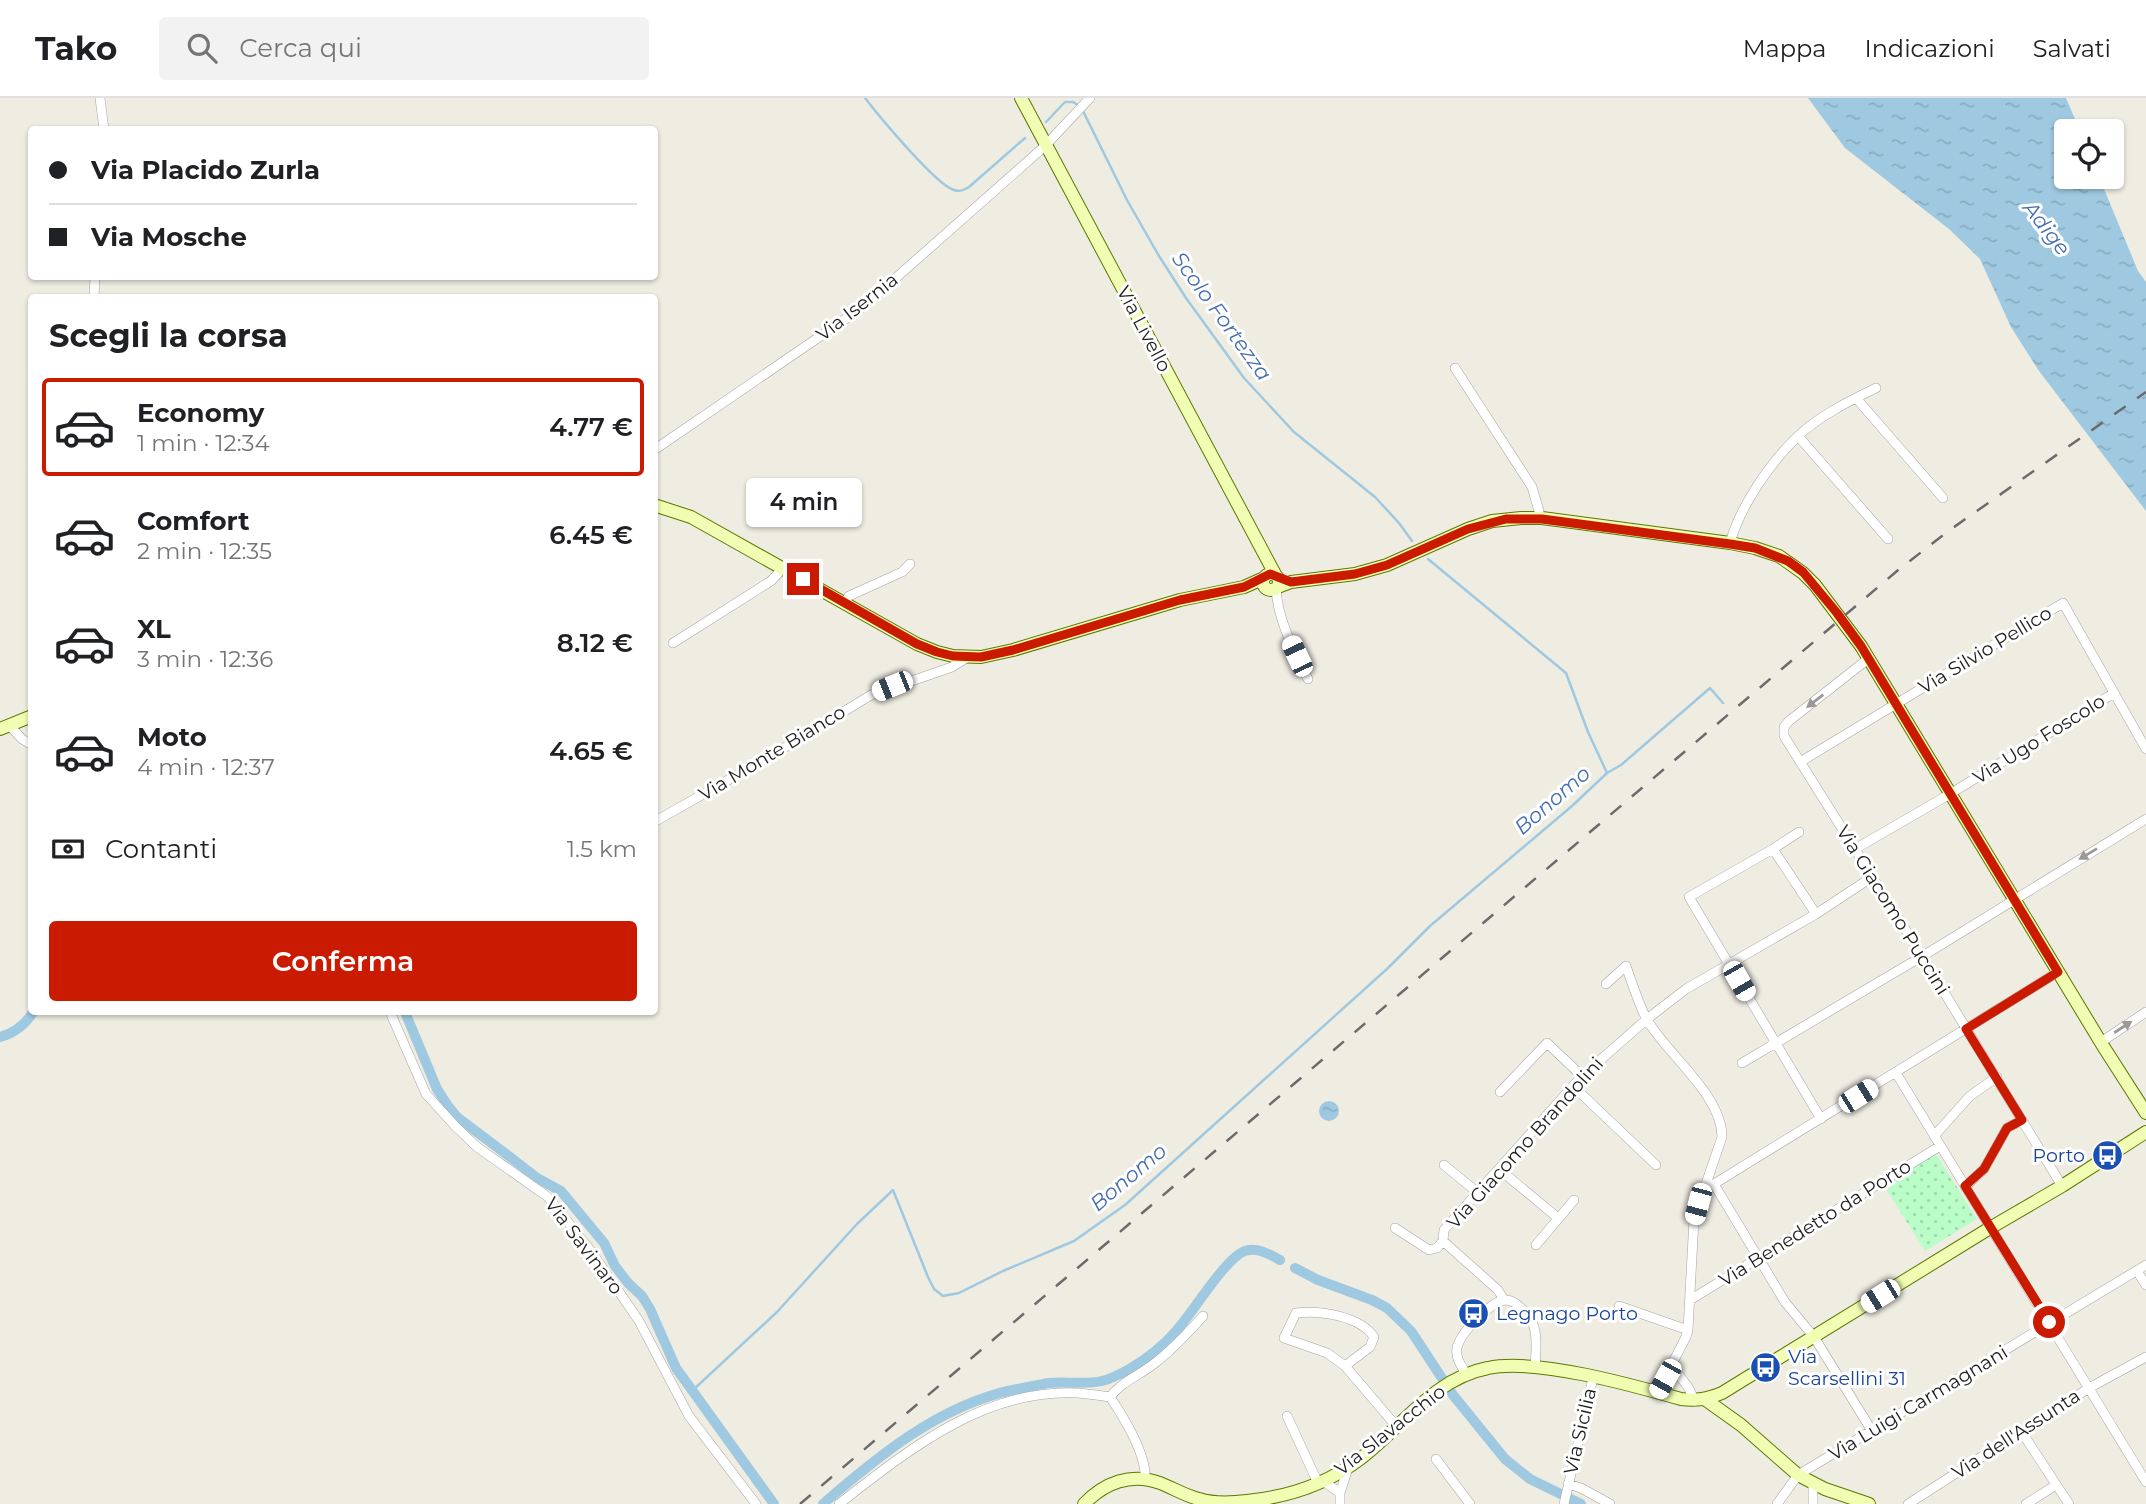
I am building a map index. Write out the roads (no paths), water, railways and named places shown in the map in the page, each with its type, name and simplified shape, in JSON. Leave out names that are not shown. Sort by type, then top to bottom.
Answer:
[{"type":"street","points":[[100,98],[104,126]]},
{"type":"street","name":"Via Livello","points":[[1021,98],[1268,560],[1272,585]]},
{"type":"street","name":"Via Isernia","points":[[658,447],[863,307],[1045,146],[1090,98]]},
{"type":"street","points":[[1455,368],[1532,486],[1539,511]]},
{"type":"street","points":[[1730,544],[1744,508],[1798,436],[1876,388]]},
{"type":"street","points":[[1856,398],[1943,498]]},
{"type":"street","points":[[1798,436],[1888,539]]},
{"type":"street","points":[[658,506],[691,517],[917,644],[937,652],[981,657],[1180,600],[1244,587],[1355,574],[1387,565],[1468,529],[1506,519],[1542,519],[1730,544],[1779,556],[1803,572],[1841,619],[1868,659],[2146,1113]]},
{"type":"street","points":[[845,603],[849,596],[902,572],[910,564]]},
{"type":"street","points":[[673,643],[771,581],[783,568]]},
{"type":"street","points":[[1272,585],[1286,633],[1308,679]]},
{"type":"street","name":"Via Silvio Pellico","points":[[1800,762],[2063,603],[2114,693]]},
{"type":"street","name":"Via Monte Bianco","points":[[658,820],[871,695],[952,667],[968,656]]},
{"type":"street","name":"Via Giacomo Puccini","points":[[1868,659],[1786,724],[1784,736],[2062,1186]]},
{"type":"street","points":[[2114,693],[2146,749]]},
{"type":"street","name":"Via Ugo Foscolo","points":[[1855,849],[2114,693]]},
{"type":"street","points":[[5,728],[28,718]]},
{"type":"street","points":[[5,728],[28,742]]},
{"type":"street","points":[[1742,1063],[2146,819]]},
{"type":"street","points":[[1798,832],[1689,897],[1821,1119]]},
{"type":"street","points":[[1773,849],[1816,914]]},
{"type":"street","name":"Via Giacomo Brandolini","points":[[1535,1368],[1533,1321],[1514,1302],[1504,1300],[1498,1290],[1443,1241],[1444,1230],[1582,1076],[1647,1019],[1686,989],[1816,914],[1872,877]]},
{"type":"street","points":[[1606,984],[1626,967],[1647,1019],[1707,1097],[1722,1126],[1722,1137],[1709,1184],[1694,1219],[1688,1329],[1657,1393]]},
{"type":"street","points":[[1709,1184],[1821,1119],[2058,972]]},
{"type":"street","points":[[2101,1042],[2146,1012]]},
{"type":"street","name":"Via Savinaro","points":[[391,1015],[426,1094],[477,1147],[548,1197],[557,1208],[591,1251],[639,1321],[689,1416],[756,1504]]},
{"type":"street","points":[[1500,1092],[1548,1043],[1582,1076]]},
{"type":"street","points":[[1896,1073],[2146,1482]]},
{"type":"street","points":[[1934,1136],[1969,1096],[1997,1077]]},
{"type":"street","points":[[1573,1086],[1656,1165]]},
{"type":"street","points":[[1965,1186],[1984,1169],[2007,1128],[2022,1120]]},
{"type":"street","points":[[1701,1400],[1721,1393],[2146,1132]]},
{"type":"street","name":"Via Benedetto da Porto","points":[[1690,1300],[1940,1146]]},
{"type":"street","points":[[1444,1166],[1478,1192]]},
{"type":"street","points":[[1499,1169],[1558,1218]]},
{"type":"street","points":[[1709,1184],[1759,1256],[1785,1301],[1814,1336],[1872,1431]]},
{"type":"street","points":[[1536,1245],[1574,1200]]},
{"type":"street","points":[[1395,1228],[1429,1250],[1437,1248],[1443,1241]]},
{"type":"street","points":[[2142,1268],[2146,1285]]},
{"type":"street","name":"Via Luigi Carmagnani","points":[[1798,1475],[2142,1268]]},
{"type":"street","points":[[1461,1377],[1457,1354],[1460,1341],[1489,1307],[1504,1300]]},
{"type":"street","points":[[1619,1306],[1688,1329]]},
{"type":"street","points":[[1345,1366],[1370,1347],[1374,1337],[1369,1329],[1321,1313],[1296,1312],[1284,1338],[1327,1353],[1345,1366],[1397,1427]]},
{"type":"street","points":[[1110,1397],[1116,1389],[1170,1351],[1203,1316]]},
{"type":"street","name":"Via dell'Assunta","points":[[1908,1504],[2089,1388],[2146,1357]]},
{"type":"street","name":"Via Slavacchio","points":[[1084,1504],[1097,1491],[1130,1478],[1158,1482],[1202,1500],[1223,1503],[1302,1490],[1360,1460],[1438,1391],[1461,1377],[1498,1366],[1535,1368],[1701,1400]]},
{"type":"street","points":[[1672,1366],[1701,1400],[1741,1425],[1798,1475],[1812,1484],[1870,1504]]},
{"type":"street","name":"Via Sicilia","points":[[1564,1504],[1593,1378]]},
{"type":"street","points":[[839,1504],[950,1424],[970,1415],[1033,1397],[1076,1393],[1110,1397],[1122,1415],[1139,1453],[1146,1471],[1145,1479]]},
{"type":"street","points":[[1287,1416],[1321,1482],[1340,1493]]},
{"type":"street","points":[[2021,1431],[2068,1504]]},
{"type":"street","points":[[1436,1459],[1470,1504]]},
{"type":"street","points":[[1340,1504],[1340,1493],[1348,1468]]},
{"type":"street","points":[[1777,1504],[1798,1475]]},
{"type":"street","points":[[1812,1484],[1813,1504]]},
{"type":"street","points":[[2026,1504],[2056,1485]]},
{"type":"street","name":"Via Sicilia","points":[[1567,1487],[1581,1488],[1610,1504]]},
{"type":"water","name":"Adige","points":[[1808,98],[2066,98],[2075,119],[2054,119],[2054,189],[2104,189],[2138,271],[2146,282],[2146,511],[2039,371],[2011,327],[1980,259],[1949,229],[1845,148]]},
{"type":"water","points":[[1329,1101],[1336,1104],[1339,1111],[1336,1118],[1329,1121],[1322,1118],[1319,1111],[1322,1104]]},
{"type":"waterway","name":"Scolo Fortezza","points":[[865,98],[934,176],[956,191],[969,187],[1025,138]]},
{"type":"waterway","name":"Scolo Fortezza","points":[[1046,122],[1065,102],[1073,102],[1081,107],[1127,200],[1159,256],[1244,378],[1294,432],[1375,497],[1412,541]]},
{"type":"waterway","name":"Scolo Fortezza","points":[[1428,559],[1566,673],[1607,773],[1621,765],[1710,688],[1723,703]]},
{"type":"waterway","name":"Bonomo","points":[[693,1390],[777,1312],[857,1224],[893,1190],[928,1277],[934,1289],[943,1296],[959,1293],[1074,1241],[1125,1205],[1388,968],[1430,926],[1607,773]]},
{"type":"waterway","points":[[0,1037],[19,1028],[31,1015]]},
{"type":"waterway","points":[[406,1015],[437,1089],[448,1106],[457,1117],[537,1178],[561,1191],[604,1243],[615,1266],[650,1309],[676,1368],[774,1504]]},
{"type":"waterway","points":[[823,1504],[888,1451],[935,1420],[959,1408],[1012,1390],[1049,1383],[1096,1382],[1121,1374],[1161,1347],[1237,1255],[1254,1250],[1280,1260]]},
{"type":"waterway","points":[[1295,1268],[1387,1308],[1411,1331],[1453,1395],[1505,1459],[1530,1479],[1581,1504]]},
{"type":"railway","points":[[800,1504],[1897,571],[1947,532],[2146,392]]},
{"type":"place","name":"Porto","points":[[2108,1155]]},
{"type":"place","name":"Legnago Porto","points":[[1473,1313]]},
{"type":"place","name":"Via Scarsellini 31","points":[[1765,1367]]}]
